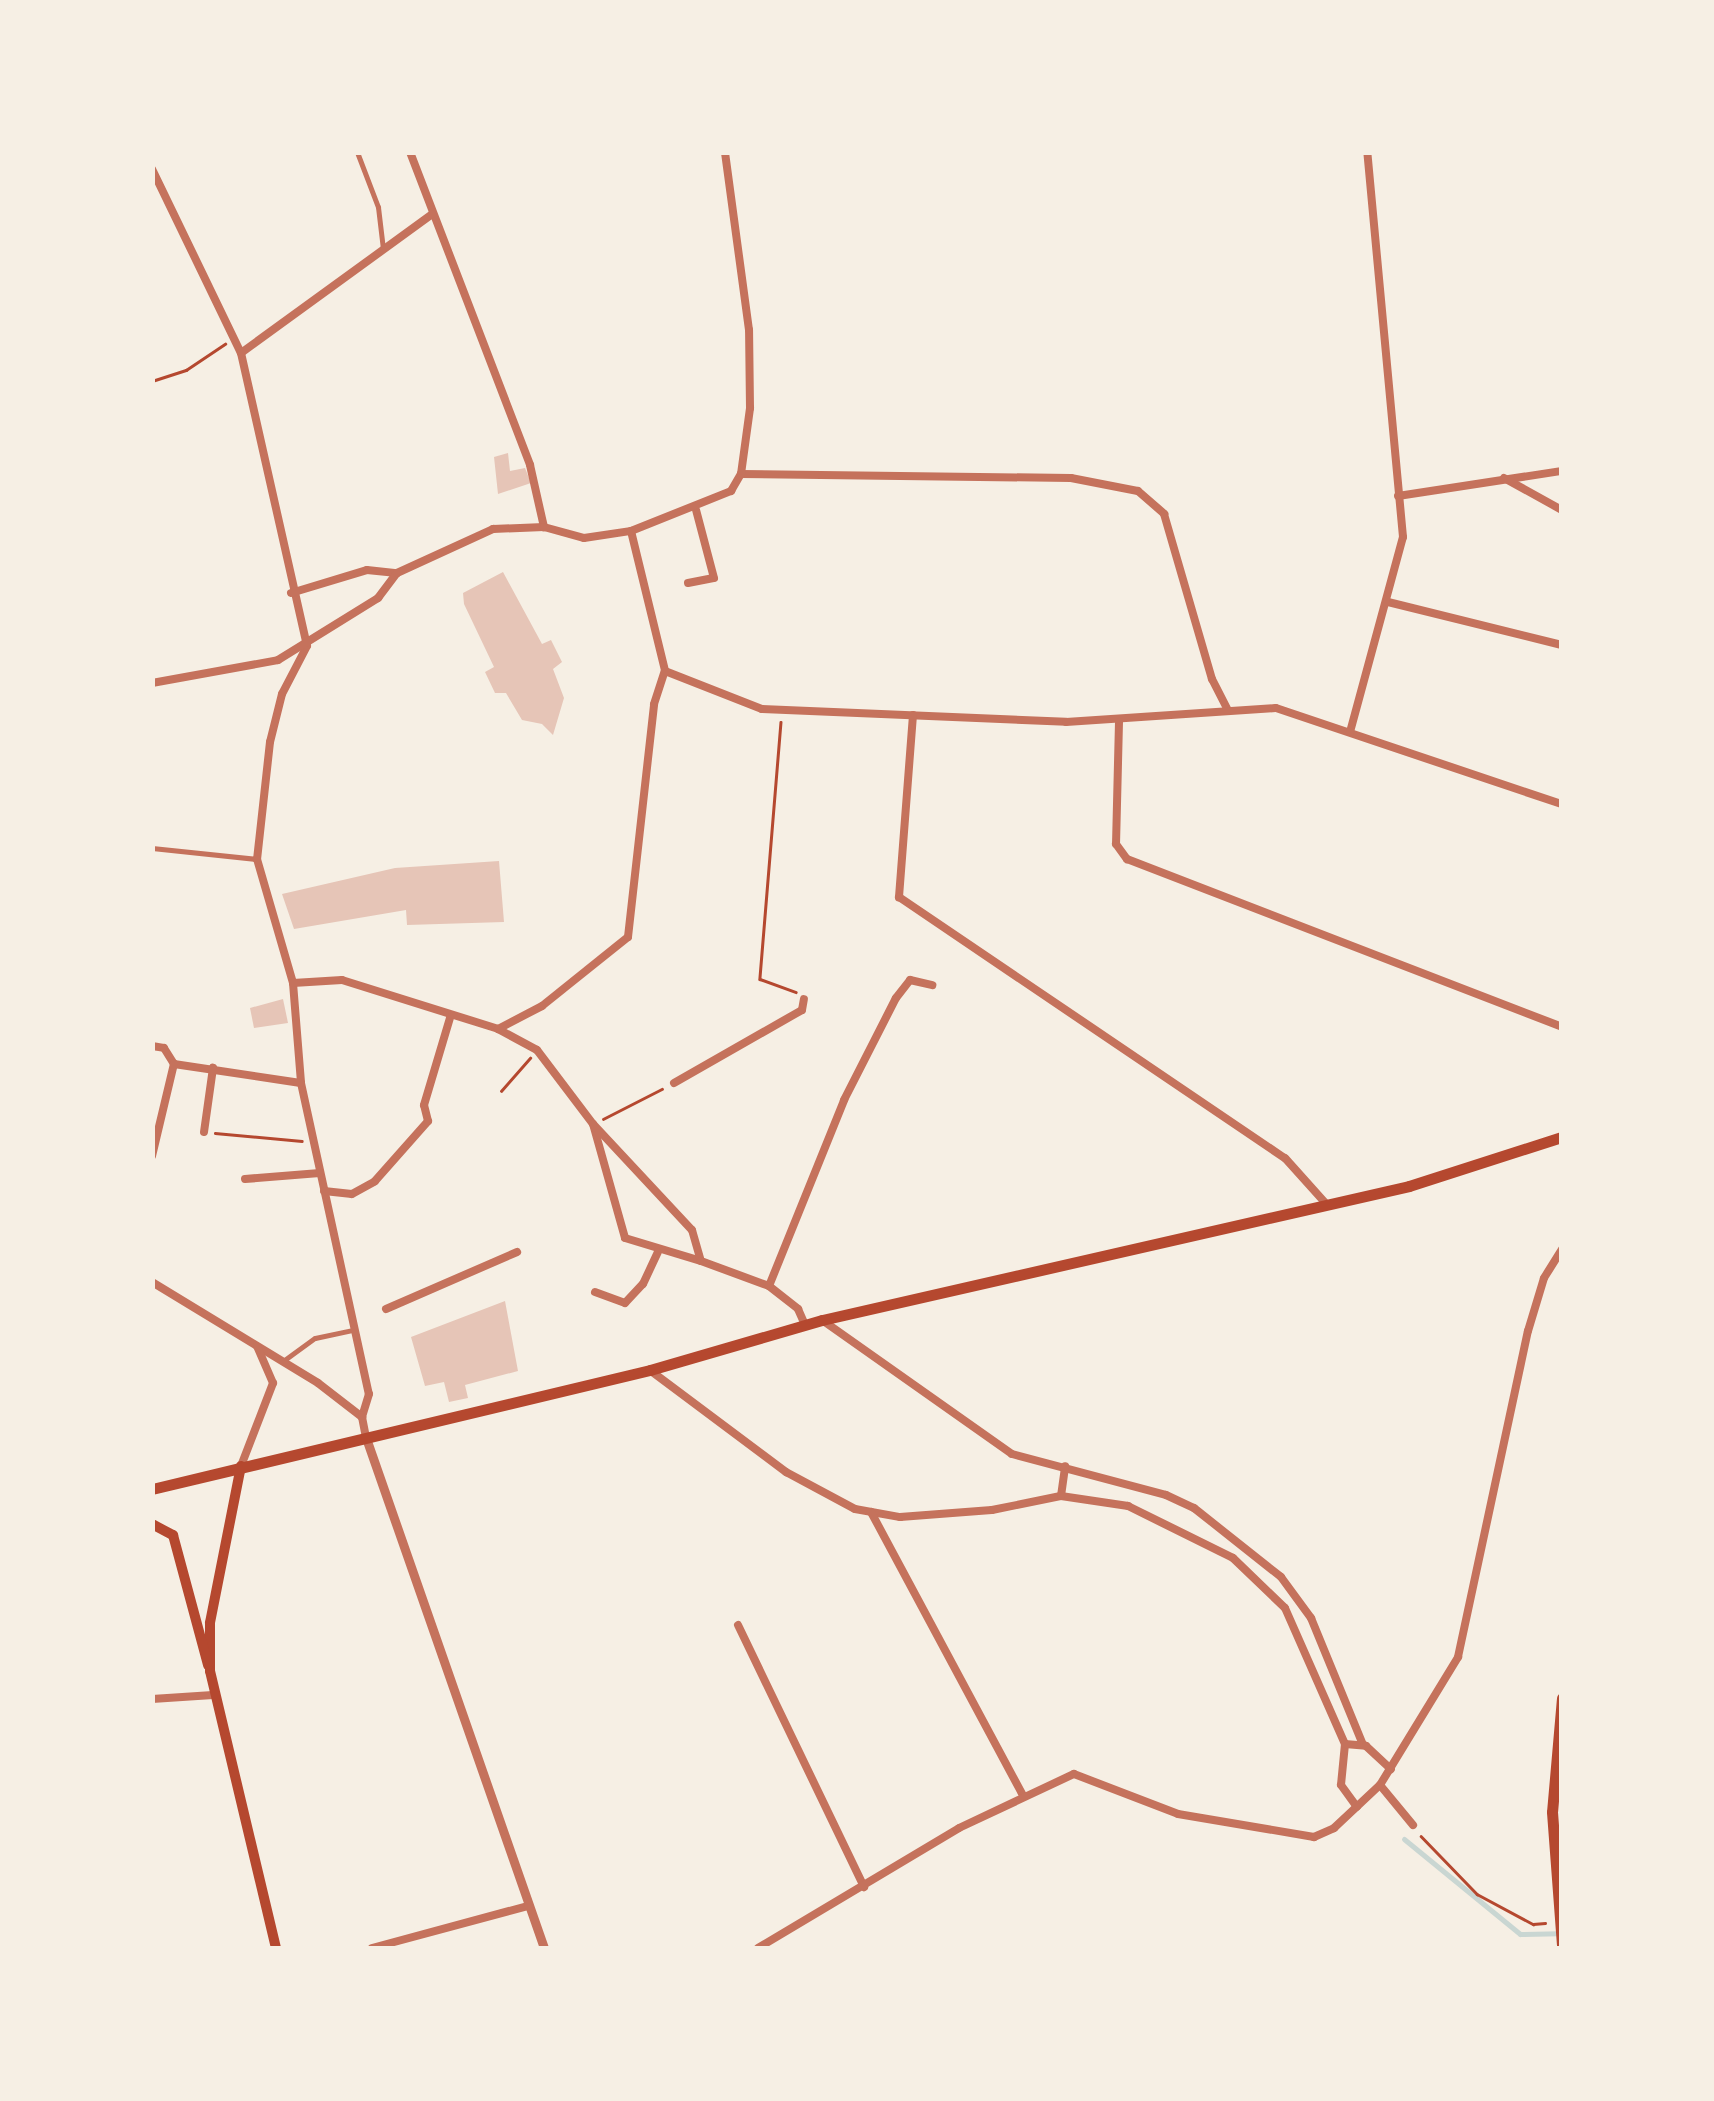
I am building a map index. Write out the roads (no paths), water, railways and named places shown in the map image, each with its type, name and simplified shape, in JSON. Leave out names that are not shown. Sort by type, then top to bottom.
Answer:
[{"type":"main road","points":[[152,1489],[650,1370],[822,1320],[1328,1206],[1562,1137]]},
{"type":"main road","points":[[210,1671],[219,1561],[241,1466]]},
{"type":"main road","points":[[152,1524],[173,1535],[276,1948]]},
{"type":"main road","points":[[1562,1698],[1554,1876],[1562,1946]]},
{"type":"street","points":[[357,152],[378,208],[383,249]]},
{"type":"street","points":[[410,152],[530,465],[544,527]]},
{"type":"street","points":[[152,683],[278,660],[307,646],[378,598],[397,573],[493,529],[544,527],[584,538],[631,531],[696,510],[731,491],[742,474],[750,408],[749,330],[725,152]]},
{"type":"street","points":[[1350,732],[1403,536],[1367,152]]},
{"type":"street","points":[[152,169],[240,353],[291,593],[307,646],[282,694],[270,742],[257,859],[292,983],[301,1083],[369,1394],[362,1417],[366,1438],[544,1948]]},
{"type":"street","points":[[240,353],[432,214]]},
{"type":"street","points":[[1398,496],[1562,471]]},
{"type":"street","points":[[742,474],[1071,478],[1138,492],[1164,514],[1212,679],[1227,709]]},
{"type":"street","points":[[1504,478],[1562,510]]},
{"type":"street","points":[[688,583],[714,578],[696,510]]},
{"type":"street","points":[[498,1028],[542,1006],[628,937],[654,704],[665,671],[631,531]]},
{"type":"street","points":[[291,593],[368,570],[397,573]]},
{"type":"street","points":[[1388,602],[1562,646]]},
{"type":"street","points":[[665,671],[745,704],[782,710],[1119,722],[1227,709],[1276,708],[1562,804]]},
{"type":"street","points":[[913,715],[898,897],[1285,1158],[1328,1206]]},
{"type":"street","points":[[1119,722],[1116,844],[1126,859],[1562,1028]]},
{"type":"street","points":[[152,848],[257,859]]},
{"type":"street","points":[[292,983],[342,980],[450,1018],[498,1028],[538,1050],[593,1124],[692,1230],[701,1261]]},
{"type":"street","points":[[769,1286],[844,1100],[896,998],[910,980],[932,985]]},
{"type":"street","points":[[674,1083],[802,1010],[804,999]]},
{"type":"street","points":[[324,1191],[352,1194],[375,1181],[428,1121],[424,1105],[450,1018]]},
{"type":"street","points":[[152,1046],[164,1048],[174,1064],[152,1156]]},
{"type":"street","points":[[174,1064],[301,1083]]},
{"type":"street","points":[[204,1132],[213,1068]]},
{"type":"street","points":[[593,1124],[625,1238],[769,1286],[798,1309],[805,1325]]},
{"type":"street","points":[[244,1179],[320,1172]]},
{"type":"street","points":[[758,1948],[1022,1795],[1074,1774],[1178,1814],[1314,1838],[1357,1807],[1380,1786],[1450,1673],[1466,1631],[1528,1331],[1544,1278],[1562,1249]]},
{"type":"street","points":[[386,1309],[518,1252]]},
{"type":"street","points":[[595,1292],[624,1304],[644,1284],[658,1252]]},
{"type":"street","points":[[152,1282],[282,1362],[362,1417]]},
{"type":"street","points":[[822,1320],[1012,1454],[1065,1466],[1194,1508],[1281,1576],[1311,1618],[1363,1746],[1390,1769]]},
{"type":"street","points":[[282,1362],[314,1338],[354,1330]]},
{"type":"street","points":[[241,1466],[273,1383],[257,1346]]},
{"type":"street","points":[[650,1370],[786,1472],[870,1512],[900,1517],[992,1510],[1061,1496],[1128,1506],[1234,1558],[1285,1608],[1346,1744],[1341,1785],[1357,1807]]},
{"type":"street","points":[[1061,1496],[1065,1466]]},
{"type":"street","points":[[870,1512],[1022,1795]]},
{"type":"street","points":[[738,1625],[864,1888]]},
{"type":"street","points":[[152,1699],[213,1695]]},
{"type":"street","points":[[1346,1744],[1363,1746]]},
{"type":"street","points":[[1380,1786],[1412,1825]]},
{"type":"street","points":[[372,1948],[528,1906]]},
{"type":"waterway","points":[[1404,1839],[1520,1934],[1559,1933]]}]
